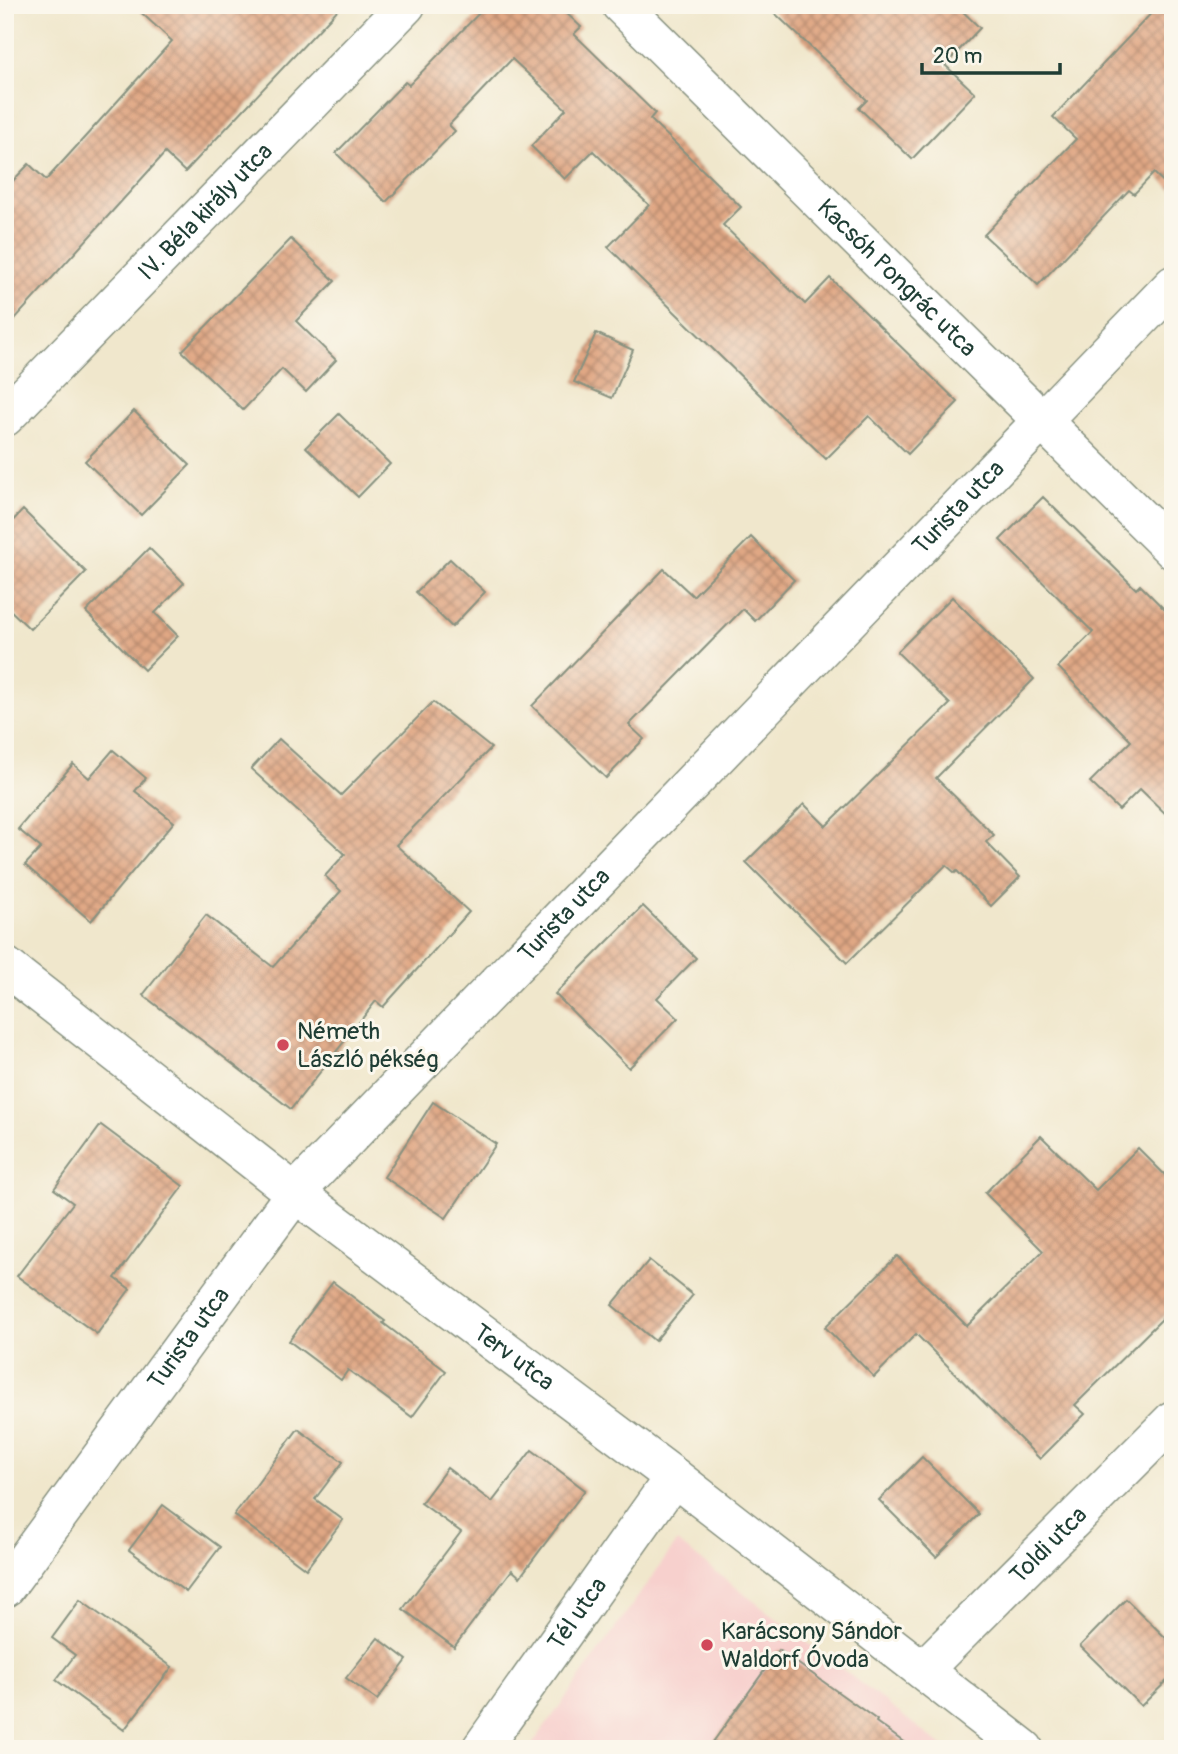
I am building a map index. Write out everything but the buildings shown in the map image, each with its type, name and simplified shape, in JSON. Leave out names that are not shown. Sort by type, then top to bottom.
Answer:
[{"type":"street","name":"IV. Béla király utca","points":[[5,417],[406,5]]},
{"type":"street","name":"Kacsóh Pongrác utca","points":[[621,5],[1173,550]]},
{"type":"street","name":"Turista utca","points":[[5,1588],[295,1193],[1173,285]]},
{"type":"street","name":"Terv utca","points":[[5,966],[295,1193],[674,1477],[1024,1749]]},
{"type":"street","name":"Toldi utca","points":[[922,1670],[1173,1420]]},
{"type":"street","name":"Tél utca","points":[[481,1749],[674,1477]]},
{"type":"shaded area","name":"Karácsony Sándor Waldorf Óvoda","points":[[677,1542],[946,1749],[529,1749]]},
{"type":"place","name":"Németh László pékség","points":[[283,1045]]},
{"type":"place","name":"Karácsony Sándor Waldorf Óvoda","points":[[707,1645]]}]
